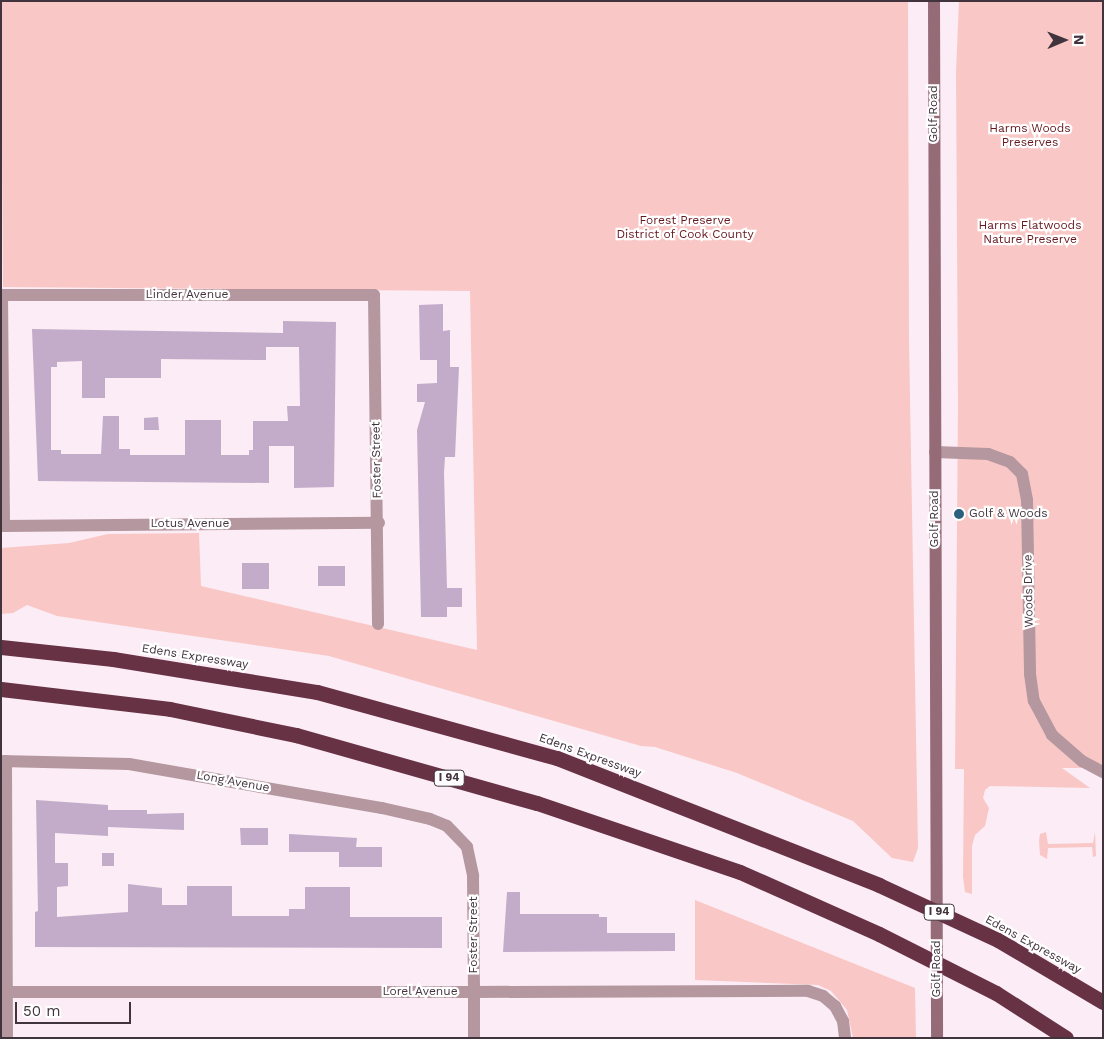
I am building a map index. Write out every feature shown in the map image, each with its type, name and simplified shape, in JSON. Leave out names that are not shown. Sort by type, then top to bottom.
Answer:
[{"type":"highway","name":"Edens Expressway","points":[[1,647],[113,659],[317,692],[557,758],[879,884],[998,940],[1103,1002]]},
{"type":"highway","name":"I 94","points":[[1,689],[170,709],[296,735],[537,803],[740,872],[879,934],[996,993],[1066,1038]]},
{"type":"main road","name":"Golf Road","points":[[934,1],[937,1038]]},
{"type":"street","name":"Linder Avenue","points":[[2,295],[374,295]]},
{"type":"street","points":[[2,295],[2,526]]},
{"type":"street","name":"Foster Street","points":[[374,295],[379,523],[378,624]]},
{"type":"street","name":"Woods Drive","points":[[935,452],[988,454],[1010,462],[1022,474],[1028,500],[1030,674],[1034,701],[1052,735],[1082,761],[1103,772]]},
{"type":"street","name":"Lotus Avenue","points":[[2,526],[379,523]]},
{"type":"street","points":[[4,761],[4,992],[7,1038]]},
{"type":"street","name":"Long Avenue","points":[[4,761],[129,764],[382,808],[430,819],[447,826],[459,835]]},
{"type":"street","name":"Foster Street","points":[[459,835],[467,847],[473,876],[474,1038]]},
{"type":"street","name":"Lorel Avenue","points":[[4,992],[808,991],[823,996],[835,1006],[843,1021],[845,1038]]},
{"type":"green space","name":"Forest Preserve District of Cook County","points":[[1,1],[908,1],[909,341],[918,848],[913,862],[892,858],[853,821],[737,773],[655,747],[641,746],[329,656],[57,616],[27,605],[13,613],[1,614],[1,548],[69,543],[108,534],[199,533],[201,586],[477,650],[470,291],[3,287]]},
{"type":"green space","name":"Harms Woods Preserves","points":[[959,1],[1103,1],[1103,768],[1062,768],[1090,788],[990,786],[985,790],[983,798],[989,808],[985,826],[975,835],[972,846],[972,894],[965,892],[963,877],[964,769],[955,769],[958,405],[956,72]]},
{"type":"green space","points":[[1046,832],[1048,844],[1093,843],[1095,832],[1096,856],[1093,857],[1092,847],[1048,848],[1047,859],[1040,855],[1039,841],[1040,834]]},
{"type":"green space","points":[[695,900],[915,988],[916,1038],[853,1038],[847,1010],[831,991],[818,985],[695,980]]},
{"type":"building","points":[[443,304],[443,331],[450,330],[450,367],[459,367],[455,457],[445,457],[444,473],[447,588],[462,588],[462,607],[447,607],[447,617],[421,617],[417,430],[425,402],[417,402],[417,384],[437,383],[437,360],[420,360],[419,305]]},
{"type":"building","points":[[283,321],[336,322],[334,487],[294,488],[294,446],[269,446],[269,483],[38,481],[32,329],[283,333]],"holes":[[[266,347],[299,347],[300,406],[287,406],[288,421],[253,421],[253,450],[249,450],[249,455],[221,455],[221,420],[185,420],[185,455],[130,455],[130,449],[119,449],[119,416],[103,416],[101,454],[61,454],[61,450],[51,450],[51,367],[57,367],[57,362],[82,361],[82,398],[105,398],[105,378],[161,378],[161,359],[266,360]]]},
{"type":"building","points":[[158,417],[159,430],[144,430],[144,418]]},
{"type":"building","points":[[242,563],[269,563],[269,589],[242,589]]},
{"type":"building","points":[[318,566],[345,566],[345,586],[318,586]]},
{"type":"building","points":[[36,800],[108,805],[108,810],[147,810],[147,814],[184,813],[184,830],[108,827],[108,836],[55,833],[55,863],[68,863],[68,886],[57,887],[57,917],[128,912],[128,884],[162,888],[162,905],[187,905],[187,886],[232,886],[232,916],[289,916],[289,909],[305,909],[305,887],[350,887],[350,917],[442,917],[442,948],[35,947],[35,912],[38,911]]},
{"type":"building","points":[[240,828],[268,828],[268,845],[241,845]]},
{"type":"building","points":[[289,834],[357,838],[356,847],[382,847],[382,867],[339,867],[339,852],[289,852]]},
{"type":"building","points":[[102,853],[114,853],[114,866],[102,866]]},
{"type":"building","points":[[507,892],[520,892],[520,914],[599,914],[599,917],[607,917],[607,933],[675,933],[675,951],[503,952]]},
{"type":"place","name":"Golf & Woods","points":[[959,514]]},
{"type":"park label","name":"Harms Flatwoods Nature Preserve","points":[[1030,233]]}]
